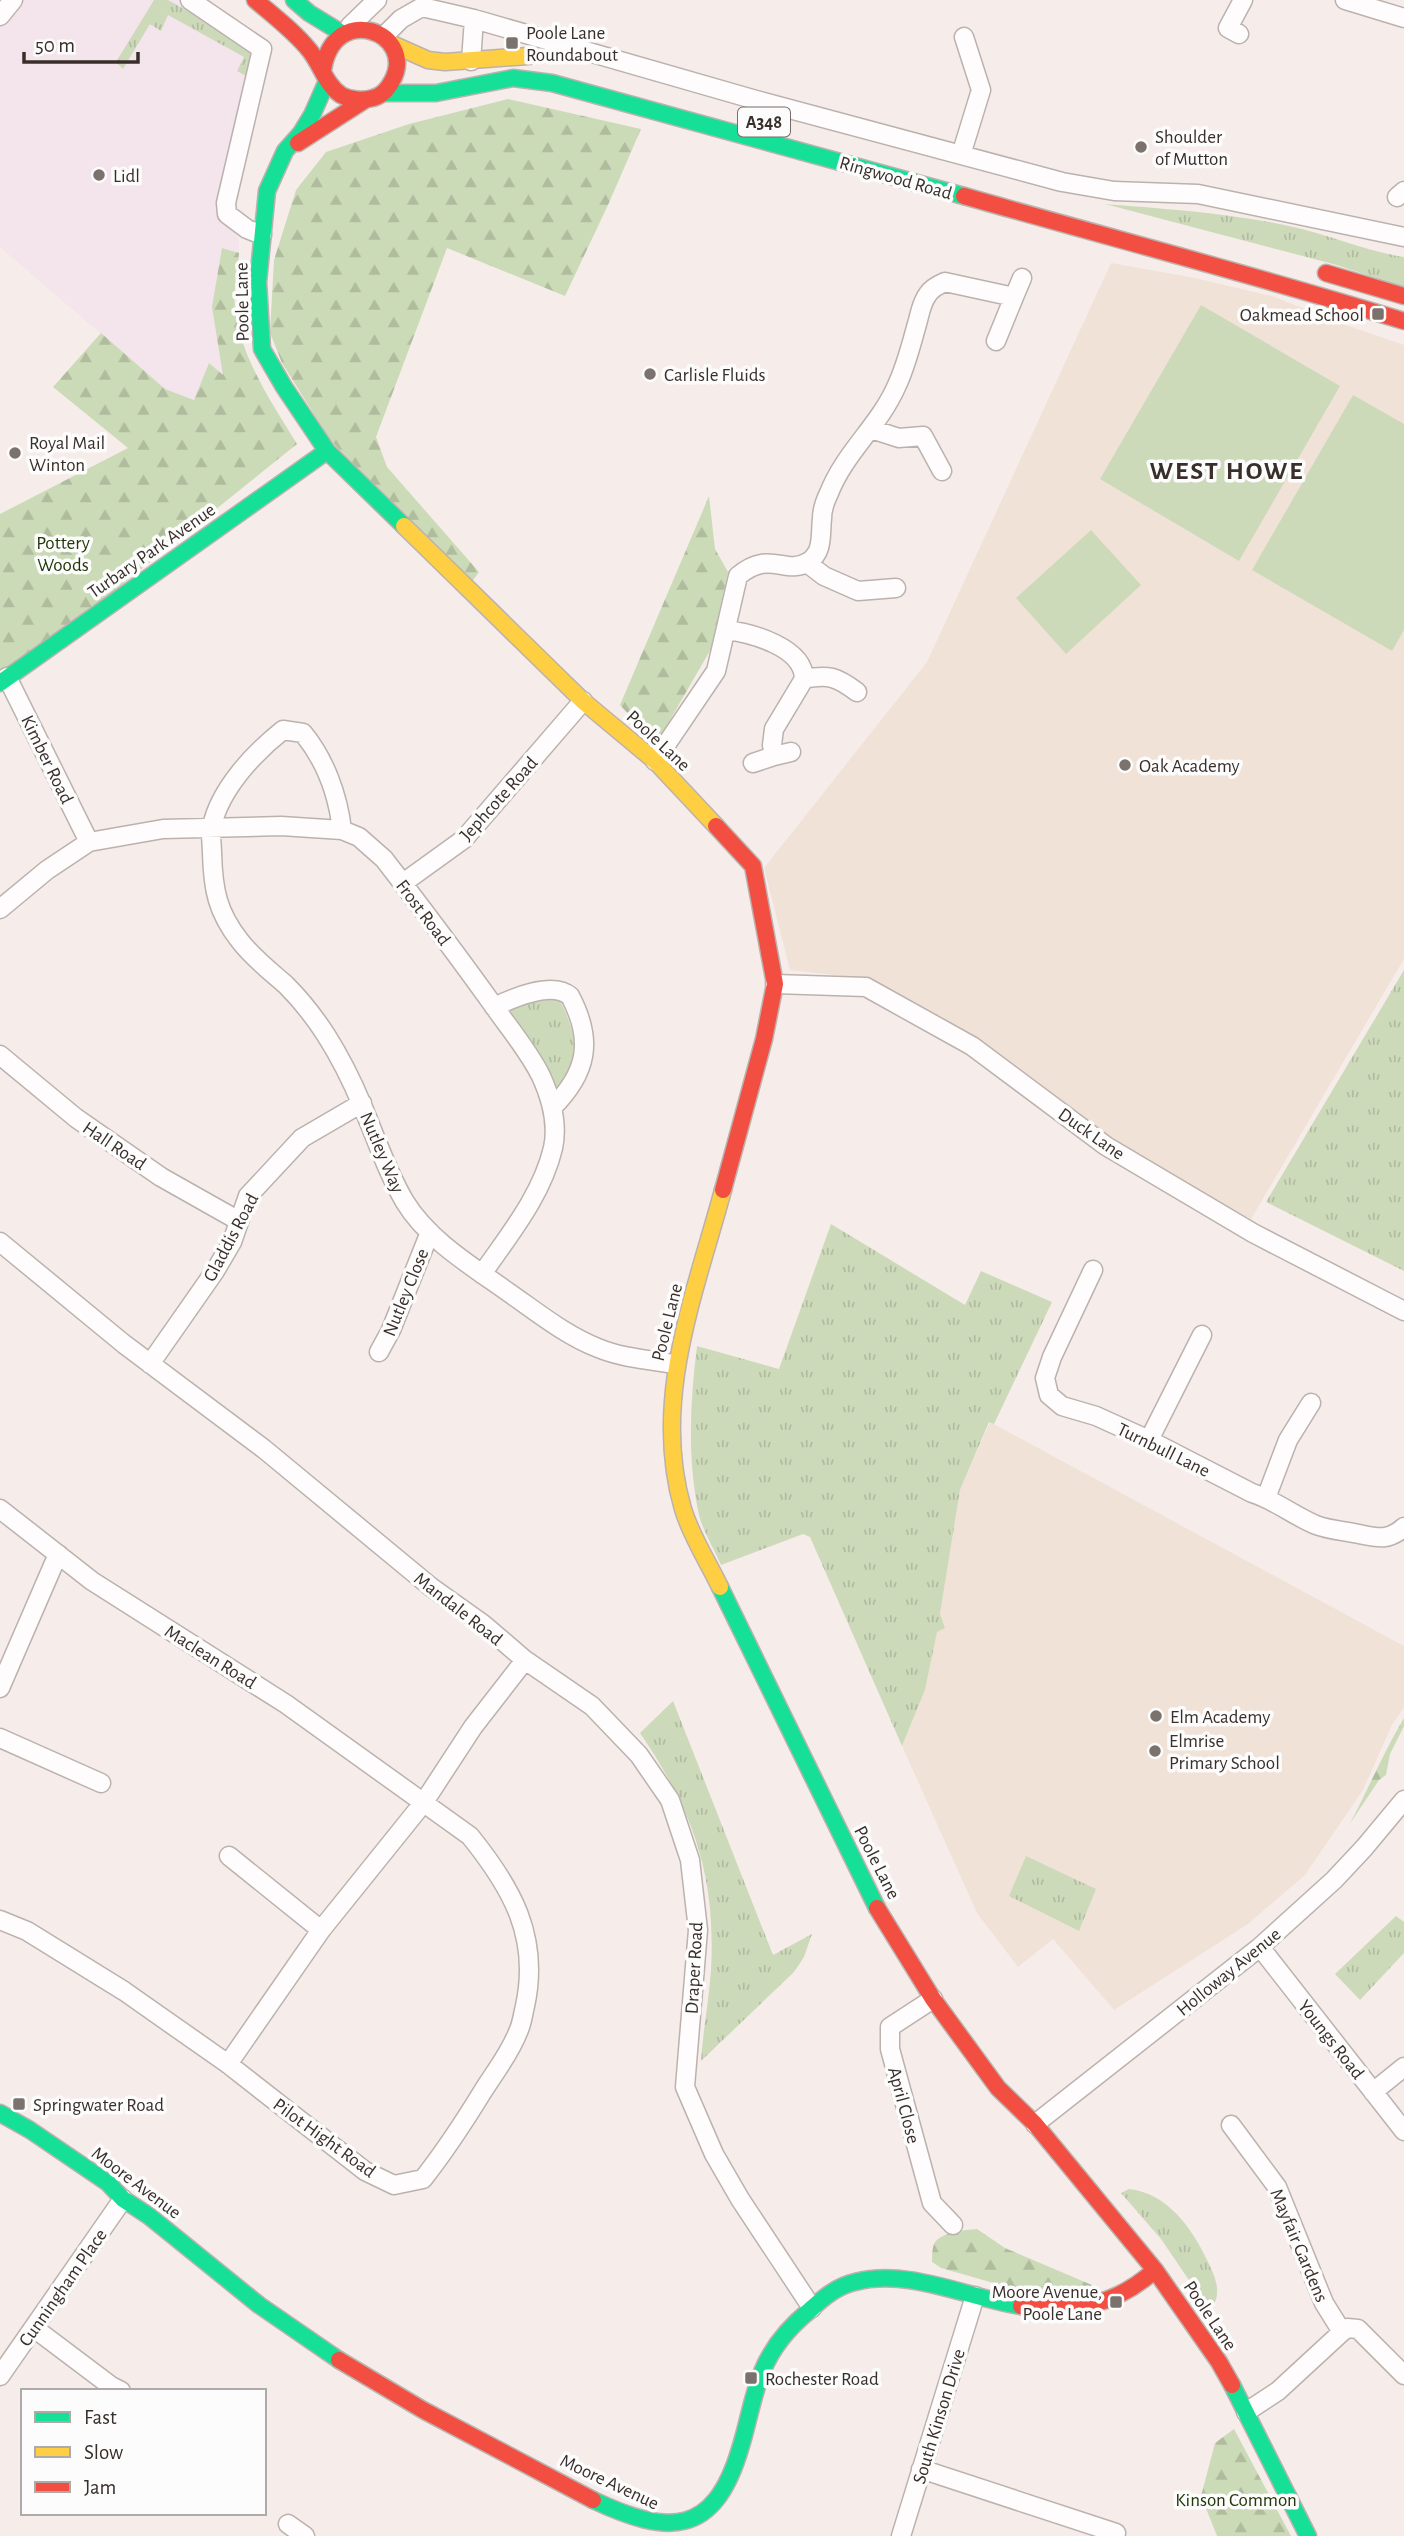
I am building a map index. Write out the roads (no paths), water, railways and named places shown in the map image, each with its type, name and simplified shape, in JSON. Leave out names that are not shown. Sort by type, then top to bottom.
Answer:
[{"type":"main road","points":[[255,0],[310,51],[334,90],[343,97],[365,100]]},
{"type":"main road","points":[[294,0],[309,13],[343,30],[368,27],[428,60],[471,61],[510,56],[548,60]]},
{"type":"main road","points":[[325,75],[326,48],[343,30]]},
{"type":"main road","points":[[285,151],[365,100],[383,93],[396,75],[397,64],[388,38]]},
{"type":"main road","name":"Poole Lane","points":[[325,75],[312,115],[285,151],[267,191],[258,282],[262,349],[327,451],[583,701],[655,761],[753,866],[775,984],[764,1039],[676,1364],[669,1426],[678,1491],[684,1512],[878,1910],[933,1999],[998,2088],[1035,2124],[1112,2215],[1155,2270],[1219,2362],[1308,2536]]},
{"type":"main road","name":"Ringwood Road","points":[[383,93],[436,93],[513,78],[552,83],[870,169],[1186,259],[1268,279],[1404,321]]},
{"type":"main road","points":[[1311,269],[1404,296]]},
{"type":"main road","name":"Turbary Park Avenue","points":[[4,680],[327,451]]},
{"type":"main road","name":"Moore Avenue","points":[[0,2113],[108,2183],[123,2199],[149,2216],[295,2331],[356,2371],[443,2422],[645,2524],[688,2531],[713,2508],[728,2485],[769,2356],[786,2331],[829,2295],[851,2283],[882,2277],[915,2280],[975,2296],[1052,2309],[1090,2306],[1125,2293],[1155,2270]]},
{"type":"street","points":[[0,16],[13,0]]},
{"type":"street","points":[[190,0],[262,49],[226,203],[227,214],[262,236]]},
{"type":"street","points":[[383,0],[383,17],[388,38]]},
{"type":"street","points":[[1227,28],[1243,0]]},
{"type":"street","points":[[1345,0],[1404,18]]},
{"type":"street","points":[[343,30],[368,3]]},
{"type":"street","name":"Ringwood Road","points":[[388,38],[401,19],[422,8],[474,19],[756,100],[1090,188],[1198,194],[1404,237]]},
{"type":"street","points":[[471,61],[474,19]]},
{"type":"street","points":[[961,155],[981,90],[964,37]]},
{"type":"street","points":[[996,341],[1022,278]]},
{"type":"street","points":[[655,761],[716,670],[738,576],[748,568],[764,562],[792,566],[807,563],[819,550],[824,507],[835,478],[890,401],[922,306],[932,289],[945,282],[955,283],[1014,298]]},
{"type":"street","points":[[871,429],[899,438],[923,436],[942,471]]},
{"type":"street","points":[[807,563],[824,576],[858,591],[896,588]]},
{"type":"street","points":[[726,629],[763,638],[788,653],[799,663],[804,679]]},
{"type":"street","points":[[753,763],[783,754],[772,745],[774,729],[804,679],[836,678],[857,692]]},
{"type":"street","name":"Kimber Road","points":[[4,680],[89,842]]},
{"type":"street","name":"Jephcote Road","points":[[402,883],[464,839],[583,701]]},
{"type":"street","points":[[211,828],[223,798],[248,765],[283,730],[293,730],[303,733],[313,746],[340,808],[342,830]]},
{"type":"street","name":"Frost Road","points":[[0,909],[47,870],[89,842],[163,829],[281,826],[342,830],[359,837],[384,859],[494,1007],[541,1076],[552,1108],[555,1130],[545,1175],[523,1214],[482,1273]]},
{"type":"street","name":"Nutley Way","points":[[211,828],[213,878],[217,902],[224,918],[239,941],[289,988],[324,1031],[362,1103],[379,1149],[414,1216],[482,1273],[549,1321],[600,1349],[676,1364]]},
{"type":"street","name":"Duck Lane","points":[[775,984],[866,987],[972,1046],[1106,1146],[1253,1233],[1404,1311]]},
{"type":"street","points":[[494,1007],[524,994],[541,991],[562,991],[570,996],[584,1039],[584,1052],[571,1088],[552,1108]]},
{"type":"street","name":"Hall Road","points":[[0,1055],[76,1118],[161,1177],[239,1221]]},
{"type":"street","name":"Gladdis Road","points":[[150,1364],[232,1242],[248,1196],[302,1138],[362,1103]]},
{"type":"street","name":"Nutley Close","points":[[379,1352],[391,1331],[430,1232]]},
{"type":"street","name":"Mandale Road","points":[[0,1242],[150,1364],[264,1449],[431,1587],[483,1623],[525,1660]]},
{"type":"street","name":"Turnbull Lane","points":[[1093,1270],[1052,1357],[1045,1378],[1049,1395],[1062,1406],[1096,1416],[1149,1440],[1318,1526],[1385,1539],[1396,1535],[1404,1527]]},
{"type":"street","points":[[1149,1440],[1202,1335]]},
{"type":"street","points":[[1266,1498],[1288,1440],[1311,1402]]},
{"type":"street","name":"Maclean Road","points":[[0,1509],[92,1581],[286,1704],[424,1802]]},
{"type":"street","points":[[0,1688],[58,1554]]},
{"type":"street","points":[[228,2064],[321,1930],[424,1802],[473,1727],[525,1660]]},
{"type":"street","name":"Draper Road","points":[[525,1660],[592,1706],[639,1755],[670,1800],[690,1860],[698,1930],[685,2087],[714,2154],[740,2199],[812,2308]]},
{"type":"street","points":[[0,1738],[101,1783]]},
{"type":"street","name":"Holloway Avenue","points":[[1035,2124],[1260,1947],[1334,1880],[1364,1849],[1404,1800]]},
{"type":"street","name":"Pilot Hight Road","points":[[0,1920],[27,1931],[113,1985],[228,2064],[365,2171],[394,2185],[423,2179],[448,2147],[506,2055],[519,2030],[530,1980],[525,1935],[516,1904],[492,1863],[470,1836],[424,1802]]},
{"type":"street","points":[[229,1856],[321,1930]]},
{"type":"street","name":"Youngs Road","points":[[1260,1947],[1404,2131]]},
{"type":"street","name":"April Close","points":[[933,1999],[890,2027],[890,2049],[932,2203],[953,2225]]},
{"type":"street","points":[[1373,2092],[1404,2067]]},
{"type":"street","name":"Mayfair Gardens","points":[[1231,2125],[1277,2187],[1324,2303],[1342,2332]]},
{"type":"street","name":"Cunningham Place","points":[[0,2375],[123,2199]]},
{"type":"street","name":"South Kinson Drive","points":[[901,2536],[975,2296]]},
{"type":"street","points":[[34,2328],[117,2389]]},
{"type":"street","points":[[1246,2412],[1278,2391],[1347,2328],[1358,2329],[1404,2375]]},
{"type":"street","points":[[921,2469],[1116,2533],[1115,2536]]},
{"type":"street","points":[[288,2524],[305,2536]]},
{"type":"place","name":"Poole Lane Roundabout","points":[[512,43]]},
{"type":"place","name":"Shoulder of Mutton","points":[[1141,147]]},
{"type":"place","name":"Lidl","points":[[99,175]]},
{"type":"place","name":"Oakmead School","points":[[1378,314]]},
{"type":"place","name":"Carlisle Fluids","points":[[650,374]]},
{"type":"place","name":"Royal Mail Winton","points":[[15,453]]},
{"type":"place","name":"Oak Academy","points":[[1125,765]]},
{"type":"place","name":"Elm Academy","points":[[1156,1716]]},
{"type":"place","name":"Elmrise Primary School","points":[[1155,1751]]},
{"type":"place","name":"Springwater Road","points":[[19,2104]]},
{"type":"place","name":"Moore Avenue, Poole Lane","points":[[1116,2302]]},
{"type":"place","name":"Rochester Road","points":[[751,2378]]},
{"type":"district","name":"WEST HOWE","points":[[1227,470]]},
{"type":"park label","name":"Pottery Woods","points":[[63,553]]},
{"type":"park label","name":"Kinson Common","points":[[1236,2499]]}]
